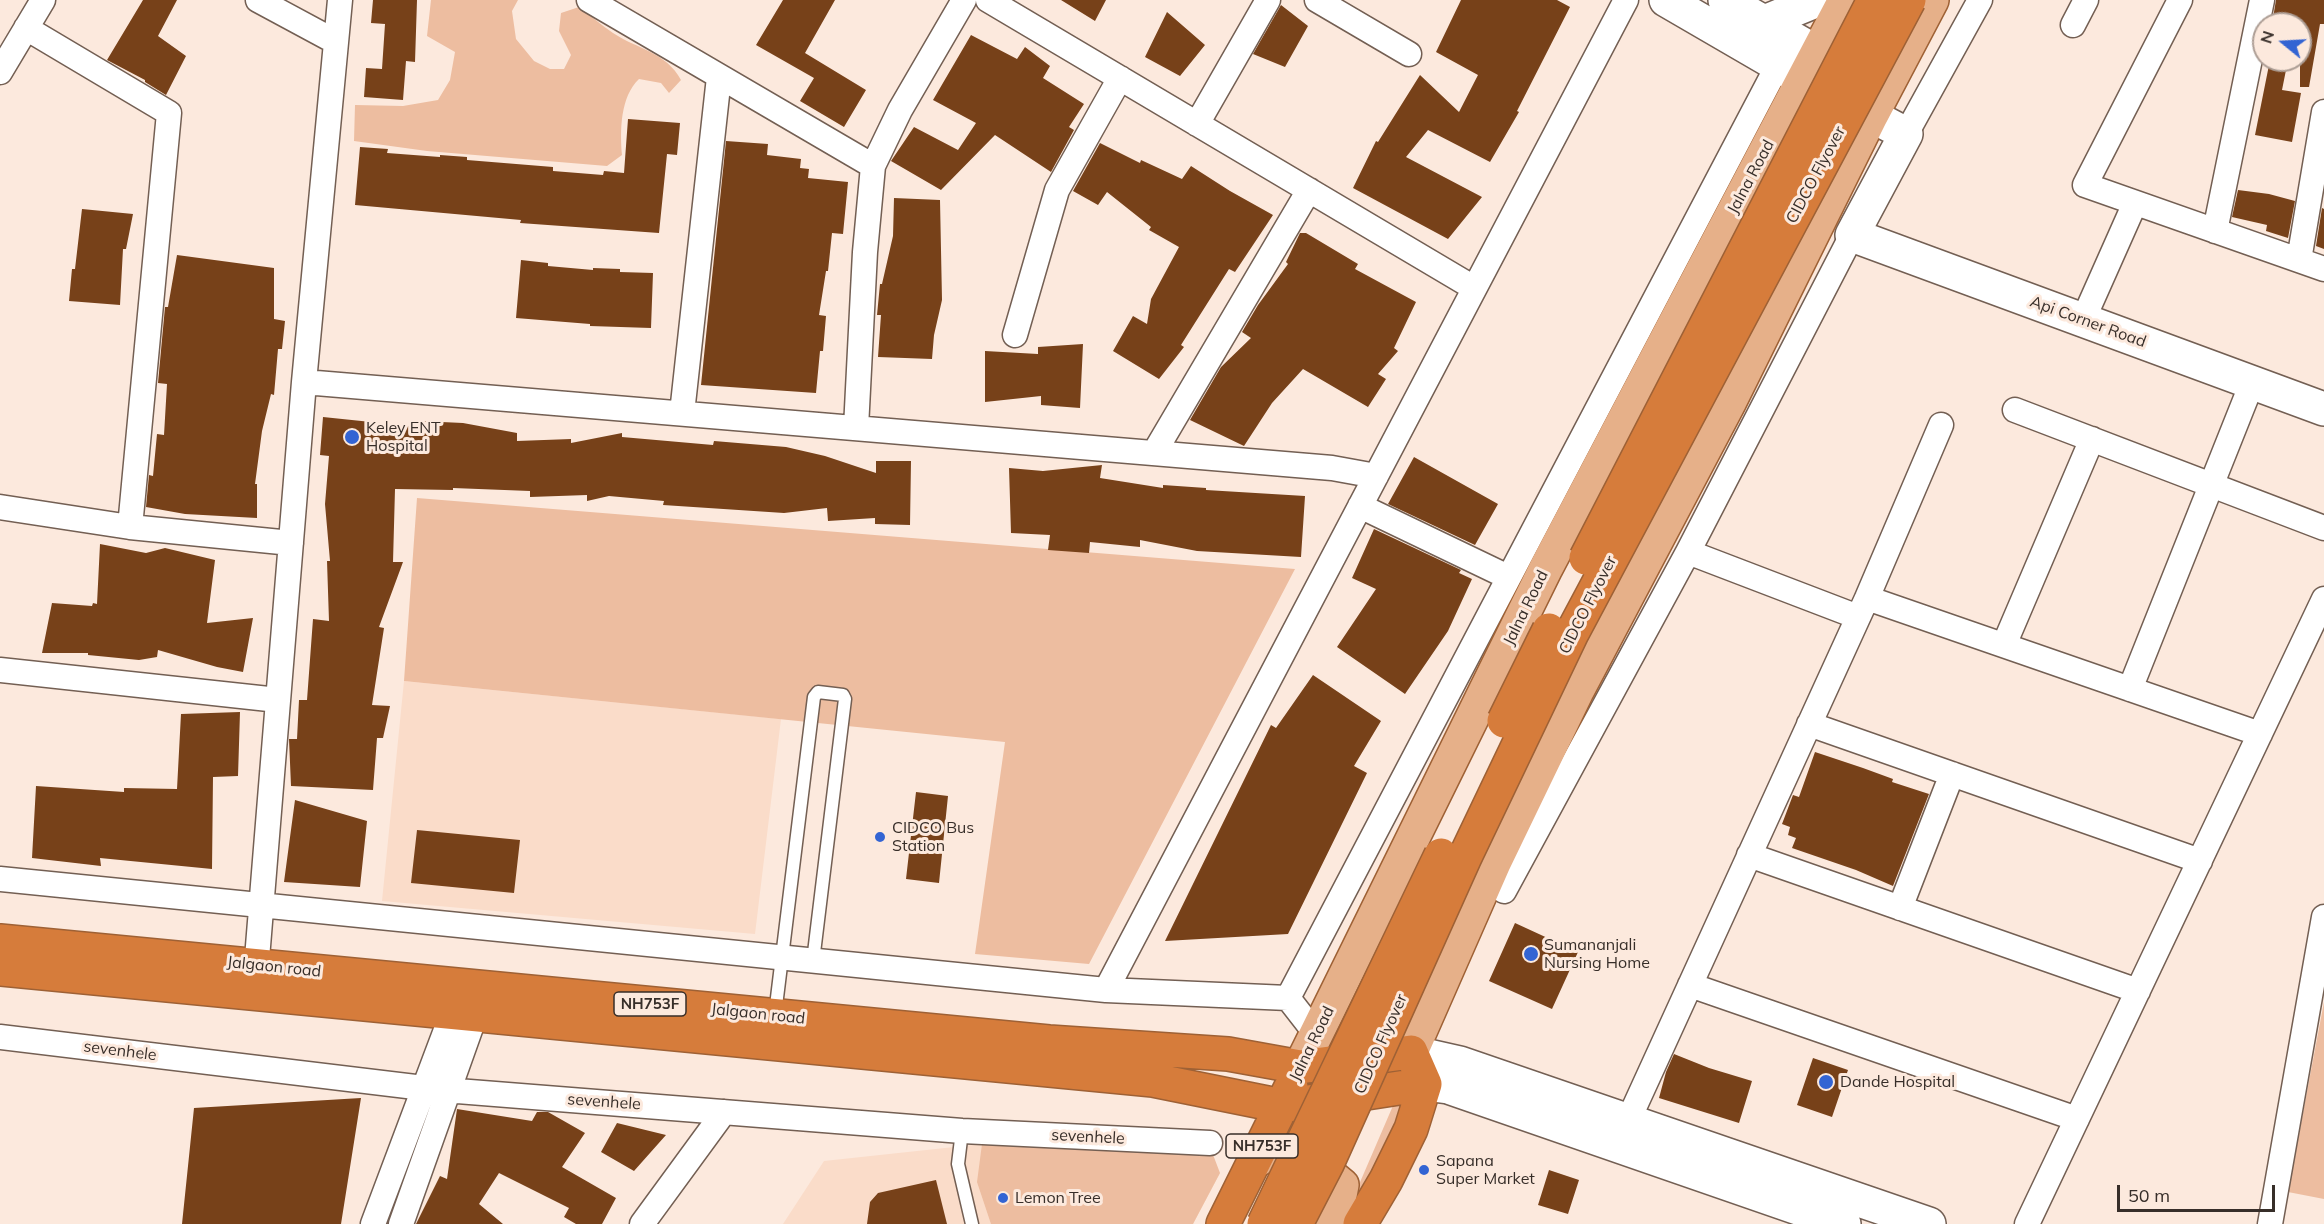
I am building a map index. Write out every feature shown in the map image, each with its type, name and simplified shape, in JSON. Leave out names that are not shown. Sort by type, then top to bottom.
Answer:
[{"type":"highway","name":"CIDCO Flyover","points":[[1264,1224],[1291,1173],[1527,672],[1874,0]]},
{"type":"highway","name":"CIDCO Flyover","points":[[1296,1224],[1326,1164],[1464,859],[1572,633],[1909,0]]},
{"type":"highway","name":"Jalgaon road","points":[[0,940],[464,1015],[1049,1042],[1227,1054],[1300,1067],[1411,1052]]},
{"type":"highway","name":"Jalgaon road","points":[[0,969],[256,980],[773,1030],[1153,1080],[1282,1106]]},
{"type":"highway","points":[[1360,1224],[1386,1180],[1411,1129],[1425,1084],[1411,1052]]},
{"type":"highway","name":"Jalna Road","points":[[1223,1224],[1300,1067]]},
{"type":"highway","points":[[1282,1106],[1425,1084]]},
{"type":"main road","name":"Jalna Road","points":[[1300,1067],[1545,568],[1799,66],[1845,0]]},
{"type":"main road","points":[[1411,1052],[1494,863],[1577,691],[1730,401],[1878,103],[1932,0]]},
{"type":"main road","points":[[1254,1162],[1268,1154],[1285,1156],[1329,1173],[1342,1185],[1332,1224]]},
{"type":"street","points":[[0,72],[43,0]]},
{"type":"street","points":[[258,0],[336,42]]},
{"type":"street","points":[[256,980],[304,382],[340,0]]},
{"type":"street","points":[[590,0],[873,166]]},
{"type":"street","points":[[856,428],[865,252],[873,166],[900,110],[964,0]]},
{"type":"street","points":[[988,0],[1474,288]]},
{"type":"street","points":[[1197,124],[1268,0]]},
{"type":"street","points":[[1317,0],[1409,54]]},
{"type":"street","points":[[1106,990],[1626,0]]},
{"type":"street","points":[[1666,0],[1878,103],[1906,134]]},
{"type":"street","points":[[1748,9],[1818,0]]},
{"type":"street","points":[[1504,891],[1688,552],[1852,235],[1980,0]]},
{"type":"street","points":[[2073,25],[2086,0]]},
{"type":"street","points":[[2180,0],[2085,185],[2324,269]]},
{"type":"street","points":[[2215,231],[2262,0]]},
{"type":"street","points":[[1748,9],[1799,66]]},
{"type":"street","points":[[26,28],[169,113],[130,527]]},
{"type":"street","points":[[1288,998],[1508,577],[1799,66]]},
{"type":"street","points":[[682,413],[719,77]]},
{"type":"street","points":[[1016,335],[1057,190],[1120,78]]},
{"type":"street","points":[[2299,260],[2324,112]]},
{"type":"street","points":[[1154,453],[1309,190]]},
{"type":"street","points":[[2084,320],[2135,202]]},
{"type":"street","name":"Api Corner Road","points":[[1852,235],[2324,410]]},
{"type":"street","points":[[304,382],[1332,468],[1376,476]]},
{"type":"street","points":[[2130,689],[2252,382]]},
{"type":"street","points":[[2016,410],[2324,528]]},
{"type":"street","points":[[1628,1121],[1862,607],[1941,425]]},
{"type":"street","points":[[2004,645],[2092,440]]},
{"type":"street","points":[[1360,506],[1508,577]]},
{"type":"street","points":[[0,507],[130,527],[291,543]]},
{"type":"street","points":[[1688,552],[1862,607],[2004,645],[2260,734]]},
{"type":"street","points":[[2027,1224],[2324,599]]},
{"type":"street","points":[[0,670],[278,700]]},
{"type":"street","points":[[1809,724],[2200,861]]},
{"type":"street","points":[[1900,908],[1952,774]]},
{"type":"street","points":[[1749,855],[2138,991]]},
{"type":"street","points":[[0,879],[1106,990],[1288,998],[1316,1034]]},
{"type":"street","points":[[2270,1224],[2324,917]]},
{"type":"street","points":[[1690,985],[2077,1119]]},
{"type":"street","points":[[373,1224],[423,1088],[464,1015]]},
{"type":"street","points":[[401,1224],[450,1090],[464,1015]]},
{"type":"street","name":"sevenhele","points":[[0,1037],[423,1088],[962,1131],[1210,1143]]},
{"type":"street","points":[[1411,1052],[1460,1063],[1929,1224]]},
{"type":"street","points":[[1425,1084],[1448,1087],[1810,1219],[1844,1224]]},
{"type":"street","points":[[642,1224],[724,1112]]},
{"type":"lane","points":[[773,1030],[814,697],[818,692],[843,695],[845,699],[813,961]]},
{"type":"lane","points":[[962,1131],[958,1164],[972,1224]]},
{"type":"shaded area","points":[[431,0],[518,0],[512,11],[516,39],[534,61],[550,69],[564,69],[571,55],[559,31],[561,13],[579,7],[613,33],[659,57],[675,71],[681,80],[669,93],[661,83],[639,79],[628,95],[625,105],[621,125],[622,155],[607,166],[427,151],[354,141],[355,105],[403,106],[438,100],[450,80],[455,52],[427,36]]},
{"type":"shaded area","points":[[417,498],[1295,569],[1089,964],[975,954],[1005,742],[404,681]]},
{"type":"shaded area","points":[[404,681],[781,719],[755,934],[382,901]]},
{"type":"shaded area","points":[[2324,1002],[2324,1199],[2288,1192]]},
{"type":"shaded area","points":[[1395,1101],[1410,1108],[1342,1224]]},
{"type":"shaded area","name":"Lemon Tree","points":[[982,1144],[1220,1173],[1193,1224],[783,1224],[824,1161]]},
{"type":"shaded area","points":[[982,1144],[1212,1152],[1220,1173],[1193,1224],[991,1224],[977,1182]]},
{"type":"building","points":[[143,0],[177,0],[158,36],[186,56],[166,95],[145,80],[107,60]]},
{"type":"building","points":[[373,0],[417,0],[415,62],[406,61],[403,100],[364,97],[366,68],[382,69],[385,24],[371,23]]},
{"type":"building","points":[[783,0],[835,0],[805,53],[866,90],[844,127],[800,101],[814,78],[756,45]]},
{"type":"building","points":[[1061,0],[1106,0],[1095,21]]},
{"type":"building","points":[[1461,0],[1557,0],[1570,7],[1517,111],[1519,112],[1490,162],[1428,130],[1406,157],[1482,197],[1448,239],[1353,188],[1376,141],[1378,142],[1420,75],[1459,112],[1478,75],[1436,52]]},
{"type":"building","points":[[2276,0],[2324,0],[2324,24],[2320,24],[2312,70],[2312,12],[2274,12]]},
{"type":"building","points":[[1281,5],[1308,26],[1285,67],[1253,54]]},
{"type":"building","points":[[1167,12],[1205,45],[1180,76],[1145,57]]},
{"type":"building","points":[[971,35],[1017,59],[1025,47],[1050,66],[1043,78],[1084,104],[1069,127],[1074,130],[1051,172],[995,135],[941,190],[891,161],[914,127],[958,150],[976,123],[933,100]]},
{"type":"building","points":[[2268,72],[2286,72],[2282,90],[2301,93],[2292,142],[2255,135]]},
{"type":"building","points":[[2300,72],[2312,72],[2309,87],[2300,87]]},
{"type":"building","points":[[628,119],[680,123],[677,155],[667,154],[659,233],[520,223],[521,220],[355,205],[360,147],[388,149],[387,153],[467,157],[467,160],[553,167],[553,171],[603,175],[604,171],[624,173]]},
{"type":"building","points":[[726,141],[768,144],[767,155],[801,159],[800,168],[809,169],[808,178],[848,182],[843,234],[832,233],[828,271],[826,271],[819,315],[826,316],[816,393],[701,385]]},
{"type":"building","points":[[1100,143],[1140,163],[1141,160],[1182,179],[1191,166],[1273,215],[1235,272],[1229,269],[1181,345],[1184,347],[1159,379],[1113,351],[1133,316],[1147,324],[1151,299],[1179,247],[1149,230],[1151,227],[1107,192],[1098,205],[1073,191]]},
{"type":"building","points":[[2238,190],[2269,194],[2295,201],[2288,238],[2266,231],[2267,225],[2232,217]]},
{"type":"building","points":[[894,198],[940,200],[942,300],[934,335],[932,359],[878,357],[881,315],[877,315],[880,284],[882,284],[893,236]]},
{"type":"building","points":[[2322,208],[2324,209],[2324,249],[2316,246]]},
{"type":"building","points":[[82,209],[133,214],[126,249],[123,249],[120,305],[69,301]]},
{"type":"building","points":[[1300,233],[1306,233],[1358,264],[1355,269],[1416,302],[1394,348],[1398,351],[1378,374],[1386,379],[1368,407],[1303,369],[1272,403],[1244,446],[1190,420],[1221,367],[1251,338],[1242,332],[1258,305],[1288,264],[1286,262]]},
{"type":"building","points":[[177,255],[274,268],[274,319],[285,321],[282,349],[278,349],[274,395],[271,394],[262,431],[255,484],[257,484],[257,518],[185,514],[146,507],[149,475],[153,476],[157,434],[164,435],[167,384],[158,383],[165,307],[168,307]]},
{"type":"building","points":[[521,260],[548,263],[548,266],[653,273],[651,328],[590,326],[590,324],[516,318]]},
{"type":"building","points":[[1083,344],[1080,408],[1041,405],[1041,396],[985,402],[985,351],[1038,354],[1038,347]]},
{"type":"building","points":[[323,417],[419,427],[420,421],[463,423],[517,433],[517,441],[571,439],[571,443],[622,433],[622,437],[713,445],[714,441],[786,447],[825,456],[876,473],[876,461],[911,461],[910,525],[875,524],[875,518],[828,521],[827,508],[784,513],[663,505],[664,501],[609,496],[587,501],[587,495],[530,497],[530,491],[453,488],[453,490],[395,489],[393,562],[403,562],[379,627],[384,628],[372,705],[390,706],[383,738],[377,738],[373,790],[291,786],[289,739],[297,739],[299,700],[307,700],[313,619],[329,621],[327,561],[330,561],[325,504],[329,456],[320,455]]},
{"type":"building","points":[[1414,457],[1498,504],[1475,545],[1388,504]]},
{"type":"building","points":[[1102,465],[1100,478],[1163,488],[1163,485],[1305,496],[1301,557],[1197,551],[1140,540],[1140,547],[1090,542],[1089,553],[1048,550],[1050,535],[1011,533],[1009,468],[1043,471]]},
{"type":"building","points":[[1374,529],[1461,570],[1459,573],[1472,579],[1448,631],[1405,694],[1337,647],[1376,589],[1352,578]]},
{"type":"building","points":[[100,544],[146,553],[165,548],[215,560],[207,623],[253,618],[243,672],[158,650],[157,657],[139,660],[88,655],[88,653],[42,653],[52,603],[92,606],[93,603],[97,604]]},
{"type":"building","points":[[1313,675],[1381,721],[1354,766],[1367,773],[1288,934],[1165,941],[1271,725],[1276,728]]},
{"type":"building","points":[[240,712],[238,776],[213,777],[212,869],[100,858],[101,866],[32,858],[36,786],[124,792],[124,788],[177,789],[181,714]]},
{"type":"building","points":[[1815,752],[1929,794],[1893,886],[1856,870],[1792,848],[1796,838],[1788,835],[1790,827],[1782,824],[1793,795],[1799,797]]},
{"type":"building","points":[[916,792],[948,796],[939,883],[906,879]]},
{"type":"building","points":[[295,800],[367,821],[360,887],[284,882]]},
{"type":"building","points":[[417,830],[520,840],[514,893],[411,883]]},
{"type":"building","points":[[1515,923],[1578,952],[1552,1009],[1489,981]]},
{"type":"building","points":[[1674,1054],[1752,1081],[1739,1123],[1659,1098]]},
{"type":"building","points":[[1813,1058],[1848,1070],[1832,1117],[1797,1105]]},
{"type":"building","points":[[361,1098],[341,1224],[182,1224],[194,1108]]},
{"type":"building","points":[[457,1109],[532,1121],[537,1112],[548,1112],[585,1133],[562,1167],[616,1198],[602,1224],[576,1224],[564,1217],[569,1208],[499,1173],[479,1204],[503,1224],[416,1224],[440,1176],[447,1179]]},
{"type":"building","points":[[617,1123],[666,1135],[634,1171],[601,1152]]},
{"type":"building","points":[[1549,1170],[1579,1180],[1568,1214],[1538,1205]]},
{"type":"building","points":[[936,1180],[947,1224],[867,1224],[870,1202],[878,1193]]},
{"type":"place","name":"Keley ENT Hospital","points":[[352,437]]},
{"type":"place","name":"CIDCO Bus Station","points":[[880,837]]},
{"type":"place","name":"Sumananjali Nursing Home","points":[[1531,954]]},
{"type":"place","name":"Dande Hospital","points":[[1826,1082]]},
{"type":"place","name":"Sapana Super Market","points":[[1424,1170]]},
{"type":"place","name":"Lemon Tree","points":[[1003,1198]]}]
